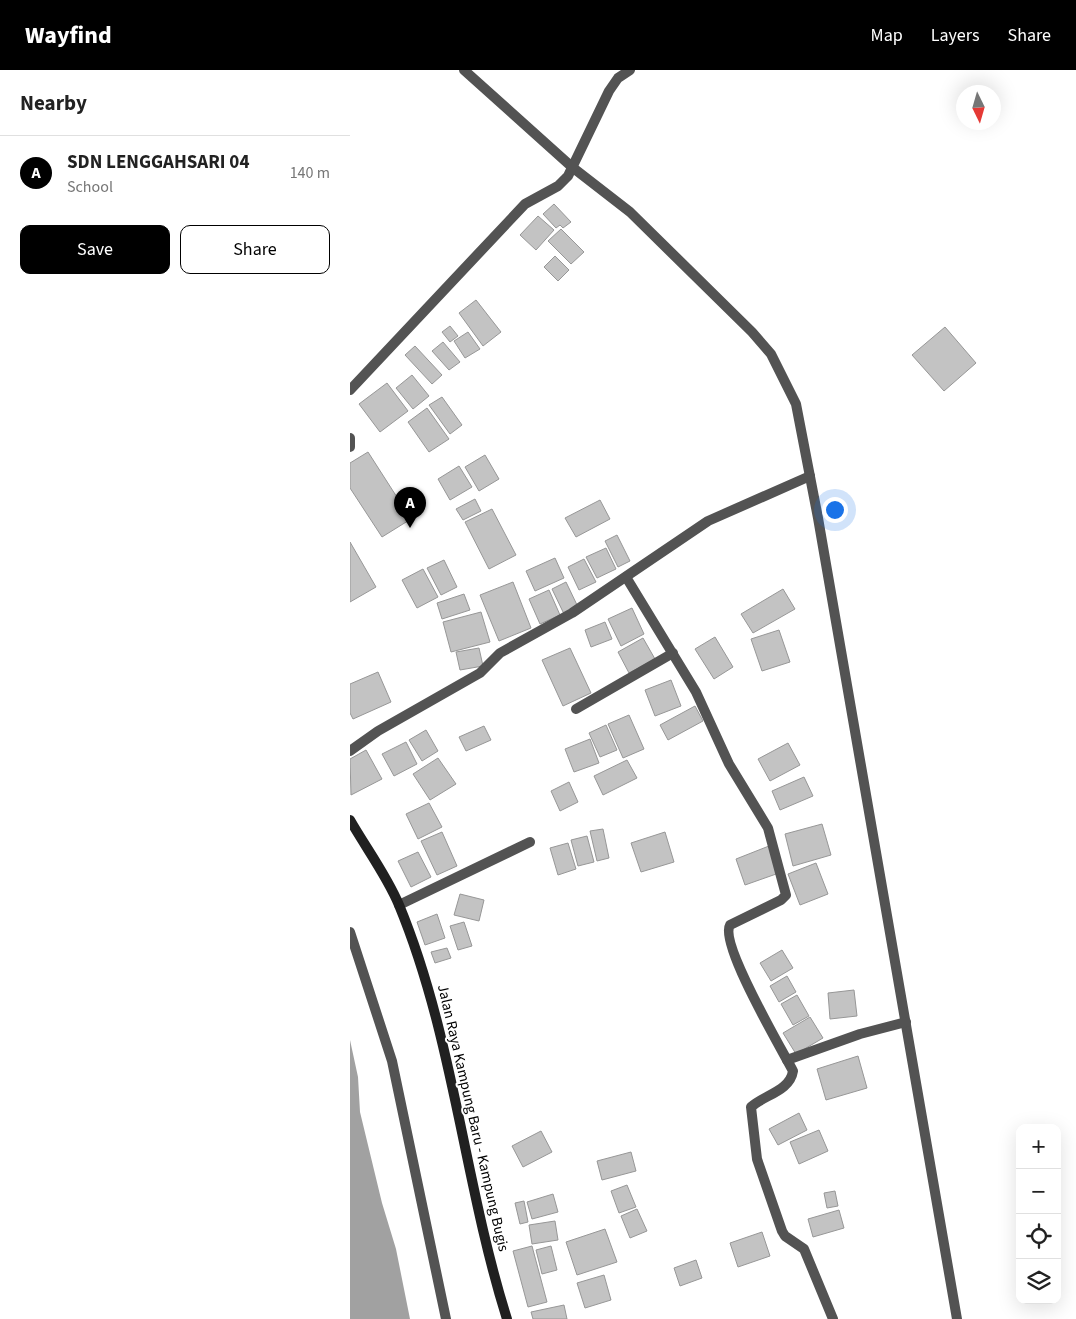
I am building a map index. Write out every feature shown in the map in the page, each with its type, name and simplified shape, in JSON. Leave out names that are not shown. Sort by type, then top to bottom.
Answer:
[{"type":"street","points":[[464,70],[630,212],[752,332],[771,354],[796,404],[958,1319]]},
{"type":"street","points":[[350,390],[525,204],[558,186],[568,176],[608,91],[618,78],[630,70]]},
{"type":"street","points":[[350,438],[350,447]]},
{"type":"street","points":[[350,751],[378,731],[480,673],[500,653],[572,613],[708,521],[810,476]]},
{"type":"street","points":[[626,577],[696,692],[729,764],[762,817],[773,840],[786,895],[781,900],[730,925],[728,930],[741,971],[793,1071],[791,1080],[751,1107],[757,1159],[782,1231],[788,1239],[804,1249],[833,1319]]},
{"type":"street","points":[[576,709],[673,653]]},
{"type":"street","name":"Jalan Raya Kampung Baru - Kampung Bugis","points":[[350,820],[399,905],[427,986],[443,1044],[488,1248],[507,1319]]},
{"type":"street","points":[[399,905],[530,842]]},
{"type":"street","points":[[350,932],[392,1061],[446,1319]]},
{"type":"street","points":[[787,1060],[860,1034],[906,1022]]},
{"type":"shaded area","points":[[350,1040],[358,1077],[360,1112],[382,1203],[396,1249],[410,1319],[350,1319]]},
{"type":"building","points":[[554,204],[571,222],[563,228],[560,225],[556,228],[543,214]]},
{"type":"building","points":[[538,216],[554,230],[536,250],[520,235]]},
{"type":"building","points":[[561,229],[584,252],[571,264],[548,241]]},
{"type":"building","points":[[555,256],[569,270],[558,281],[544,267]]},
{"type":"building","points":[[476,300],[501,332],[483,346],[459,313]]},
{"type":"building","points":[[450,326],[458,336],[450,342],[442,332]]},
{"type":"building","points":[[945,327],[976,363],[944,391],[912,355]]},
{"type":"building","points":[[468,332],[480,349],[465,358],[454,341]]},
{"type":"building","points":[[443,342],[460,362],[449,370],[432,351]]},
{"type":"building","points":[[415,346],[442,375],[432,384],[405,355]]},
{"type":"building","points":[[412,375],[429,396],[413,409],[396,388]]},
{"type":"building","points":[[387,383],[408,411],[380,432],[359,404]]},
{"type":"building","points":[[442,397],[462,425],[450,434],[429,405]]},
{"type":"building","points":[[427,408],[449,439],[429,452],[408,422]]},
{"type":"building","points":[[368,452],[411,519],[382,537],[350,488],[350,463]]},
{"type":"building","points":[[485,455],[499,479],[479,491],[465,467]]},
{"type":"building","points":[[459,466],[472,487],[450,500],[438,479]]},
{"type":"building","points":[[475,499],[481,511],[463,520],[456,509]]},
{"type":"building","points":[[600,500],[610,519],[576,537],[565,518]]},
{"type":"building","points":[[492,509],[516,555],[489,569],[465,522]]},
{"type":"building","points":[[617,535],[630,561],[618,567],[605,541]]},
{"type":"building","points":[[350,542],[376,587],[350,602]]},
{"type":"building","points":[[606,548],[616,569],[597,578],[586,557]]},
{"type":"building","points":[[555,558],[564,578],[535,591],[526,571]]},
{"type":"building","points":[[584,559],[596,582],[579,590],[568,567]]},
{"type":"building","points":[[444,560],[457,587],[441,595],[427,568]]},
{"type":"building","points":[[423,569],[438,597],[417,608],[402,580]]},
{"type":"building","points":[[513,582],[531,628],[499,641],[480,595]]},
{"type":"building","points":[[566,582],[578,607],[564,614],[552,589]]},
{"type":"building","points":[[783,589],[795,609],[753,633],[741,614]]},
{"type":"building","points":[[549,590],[560,615],[540,624],[529,599]]},
{"type":"building","points":[[464,594],[470,610],[442,619],[437,603]]},
{"type":"building","points":[[632,608],[644,634],[621,646],[608,619]]},
{"type":"building","points":[[481,612],[490,642],[451,652],[443,622]]},
{"type":"building","points":[[605,622],[612,639],[591,647],[585,630]]},
{"type":"building","points":[[779,630],[790,662],[762,671],[751,639]]},
{"type":"building","points":[[715,637],[733,667],[714,679],[695,649]]},
{"type":"building","points":[[643,638],[655,659],[629,673],[618,652]]},
{"type":"building","points":[[479,648],[483,666],[460,670],[456,652]]},
{"type":"building","points":[[570,648],[591,693],[563,706],[542,660]]},
{"type":"building","points":[[378,672],[391,702],[353,719],[350,713],[350,684]]},
{"type":"building","points":[[671,680],[681,706],[655,716],[645,690]]},
{"type":"building","points":[[695,706],[703,721],[668,740],[660,725]]},
{"type":"building","points":[[629,715],[644,749],[623,758],[608,724]]},
{"type":"building","points":[[606,725],[617,750],[600,757],[589,733]]},
{"type":"building","points":[[484,726],[491,740],[466,751],[459,737]]},
{"type":"building","points":[[426,730],[438,751],[422,761],[409,740]]},
{"type":"building","points":[[590,739],[599,763],[574,772],[565,749]]},
{"type":"building","points":[[406,742],[417,764],[394,776],[382,754]]},
{"type":"building","points":[[788,743],[800,765],[770,781],[758,759]]},
{"type":"building","points":[[366,750],[382,779],[351,795],[350,759]]},
{"type":"building","points":[[438,758],[456,784],[430,800],[413,774]]},
{"type":"building","points":[[627,760],[637,778],[603,795],[594,776]]},
{"type":"building","points":[[804,777],[813,796],[780,810],[772,791]]},
{"type":"building","points":[[569,782],[578,802],[560,811],[551,791]]},
{"type":"building","points":[[429,803],[442,827],[418,839],[406,814]]},
{"type":"building","points":[[822,824],[831,855],[793,866],[785,834]]},
{"type":"building","points":[[603,829],[609,858],[597,861],[590,831]]},
{"type":"building","points":[[442,832],[457,866],[437,875],[421,841]]},
{"type":"building","points":[[665,832],[674,862],[641,872],[631,843]]},
{"type":"building","points":[[587,836],[594,862],[578,866],[571,840]]},
{"type":"building","points":[[568,843],[576,869],[558,875],[550,848]]},
{"type":"building","points":[[769,846],[779,873],[745,885],[736,859]]},
{"type":"building","points":[[418,852],[431,877],[411,887],[398,861]]},
{"type":"building","points":[[816,863],[828,894],[800,905],[788,874]]},
{"type":"building","points":[[460,894],[484,900],[479,921],[454,915]]},
{"type":"building","points":[[437,914],[445,938],[425,945],[417,922]]},
{"type":"building","points":[[464,922],[472,946],[458,950],[450,926]]},
{"type":"building","points":[[447,948],[451,958],[435,963],[431,952]]},
{"type":"building","points":[[782,950],[793,968],[771,981],[760,963]]},
{"type":"building","points":[[787,976],[796,992],[779,1002],[770,986]]},
{"type":"building","points":[[854,990],[857,1016],[830,1019],[828,993]]},
{"type":"building","points":[[797,995],[809,1016],[793,1025],[781,1004]]},
{"type":"building","points":[[810,1017],[823,1038],[796,1054],[783,1033]]},
{"type":"building","points":[[858,1056],[867,1088],[826,1100],[817,1069]]},
{"type":"building","points":[[799,1113],[807,1130],[778,1145],[769,1129]]},
{"type":"building","points":[[819,1130],[828,1151],[799,1164],[790,1142]]},
{"type":"building","points":[[541,1131],[552,1152],[523,1167],[512,1146]]},
{"type":"building","points":[[631,1152],[636,1171],[602,1180],[597,1161]]},
{"type":"building","points":[[627,1185],[636,1207],[619,1213],[611,1191]]},
{"type":"building","points":[[835,1191],[838,1206],[827,1208],[824,1193]]},
{"type":"building","points":[[553,1194],[558,1212],[532,1219],[527,1202]]},
{"type":"building","points":[[524,1201],[528,1222],[520,1224],[515,1203]]},
{"type":"building","points":[[637,1209],[647,1231],[630,1238],[621,1216]]},
{"type":"building","points":[[839,1210],[844,1228],[813,1237],[808,1219]]},
{"type":"building","points":[[555,1221],[558,1240],[532,1244],[529,1225]]},
{"type":"building","points":[[605,1229],[617,1262],[577,1275],[566,1242]]},
{"type":"building","points":[[762,1232],[770,1256],[738,1267],[730,1243]]},
{"type":"building","points":[[532,1246],[547,1302],[528,1307],[513,1251]]},
{"type":"building","points":[[551,1246],[557,1270],[542,1274],[536,1250]]},
{"type":"building","points":[[696,1260],[702,1278],[680,1286],[674,1268]]},
{"type":"building","points":[[604,1275],[611,1300],[585,1308],[577,1283]]},
{"type":"building","points":[[564,1305],[567,1319],[533,1319],[531,1312]]},
{"type":"place","name":"SDN LENGGAHSARI 04","points":[[410,528]]}]
